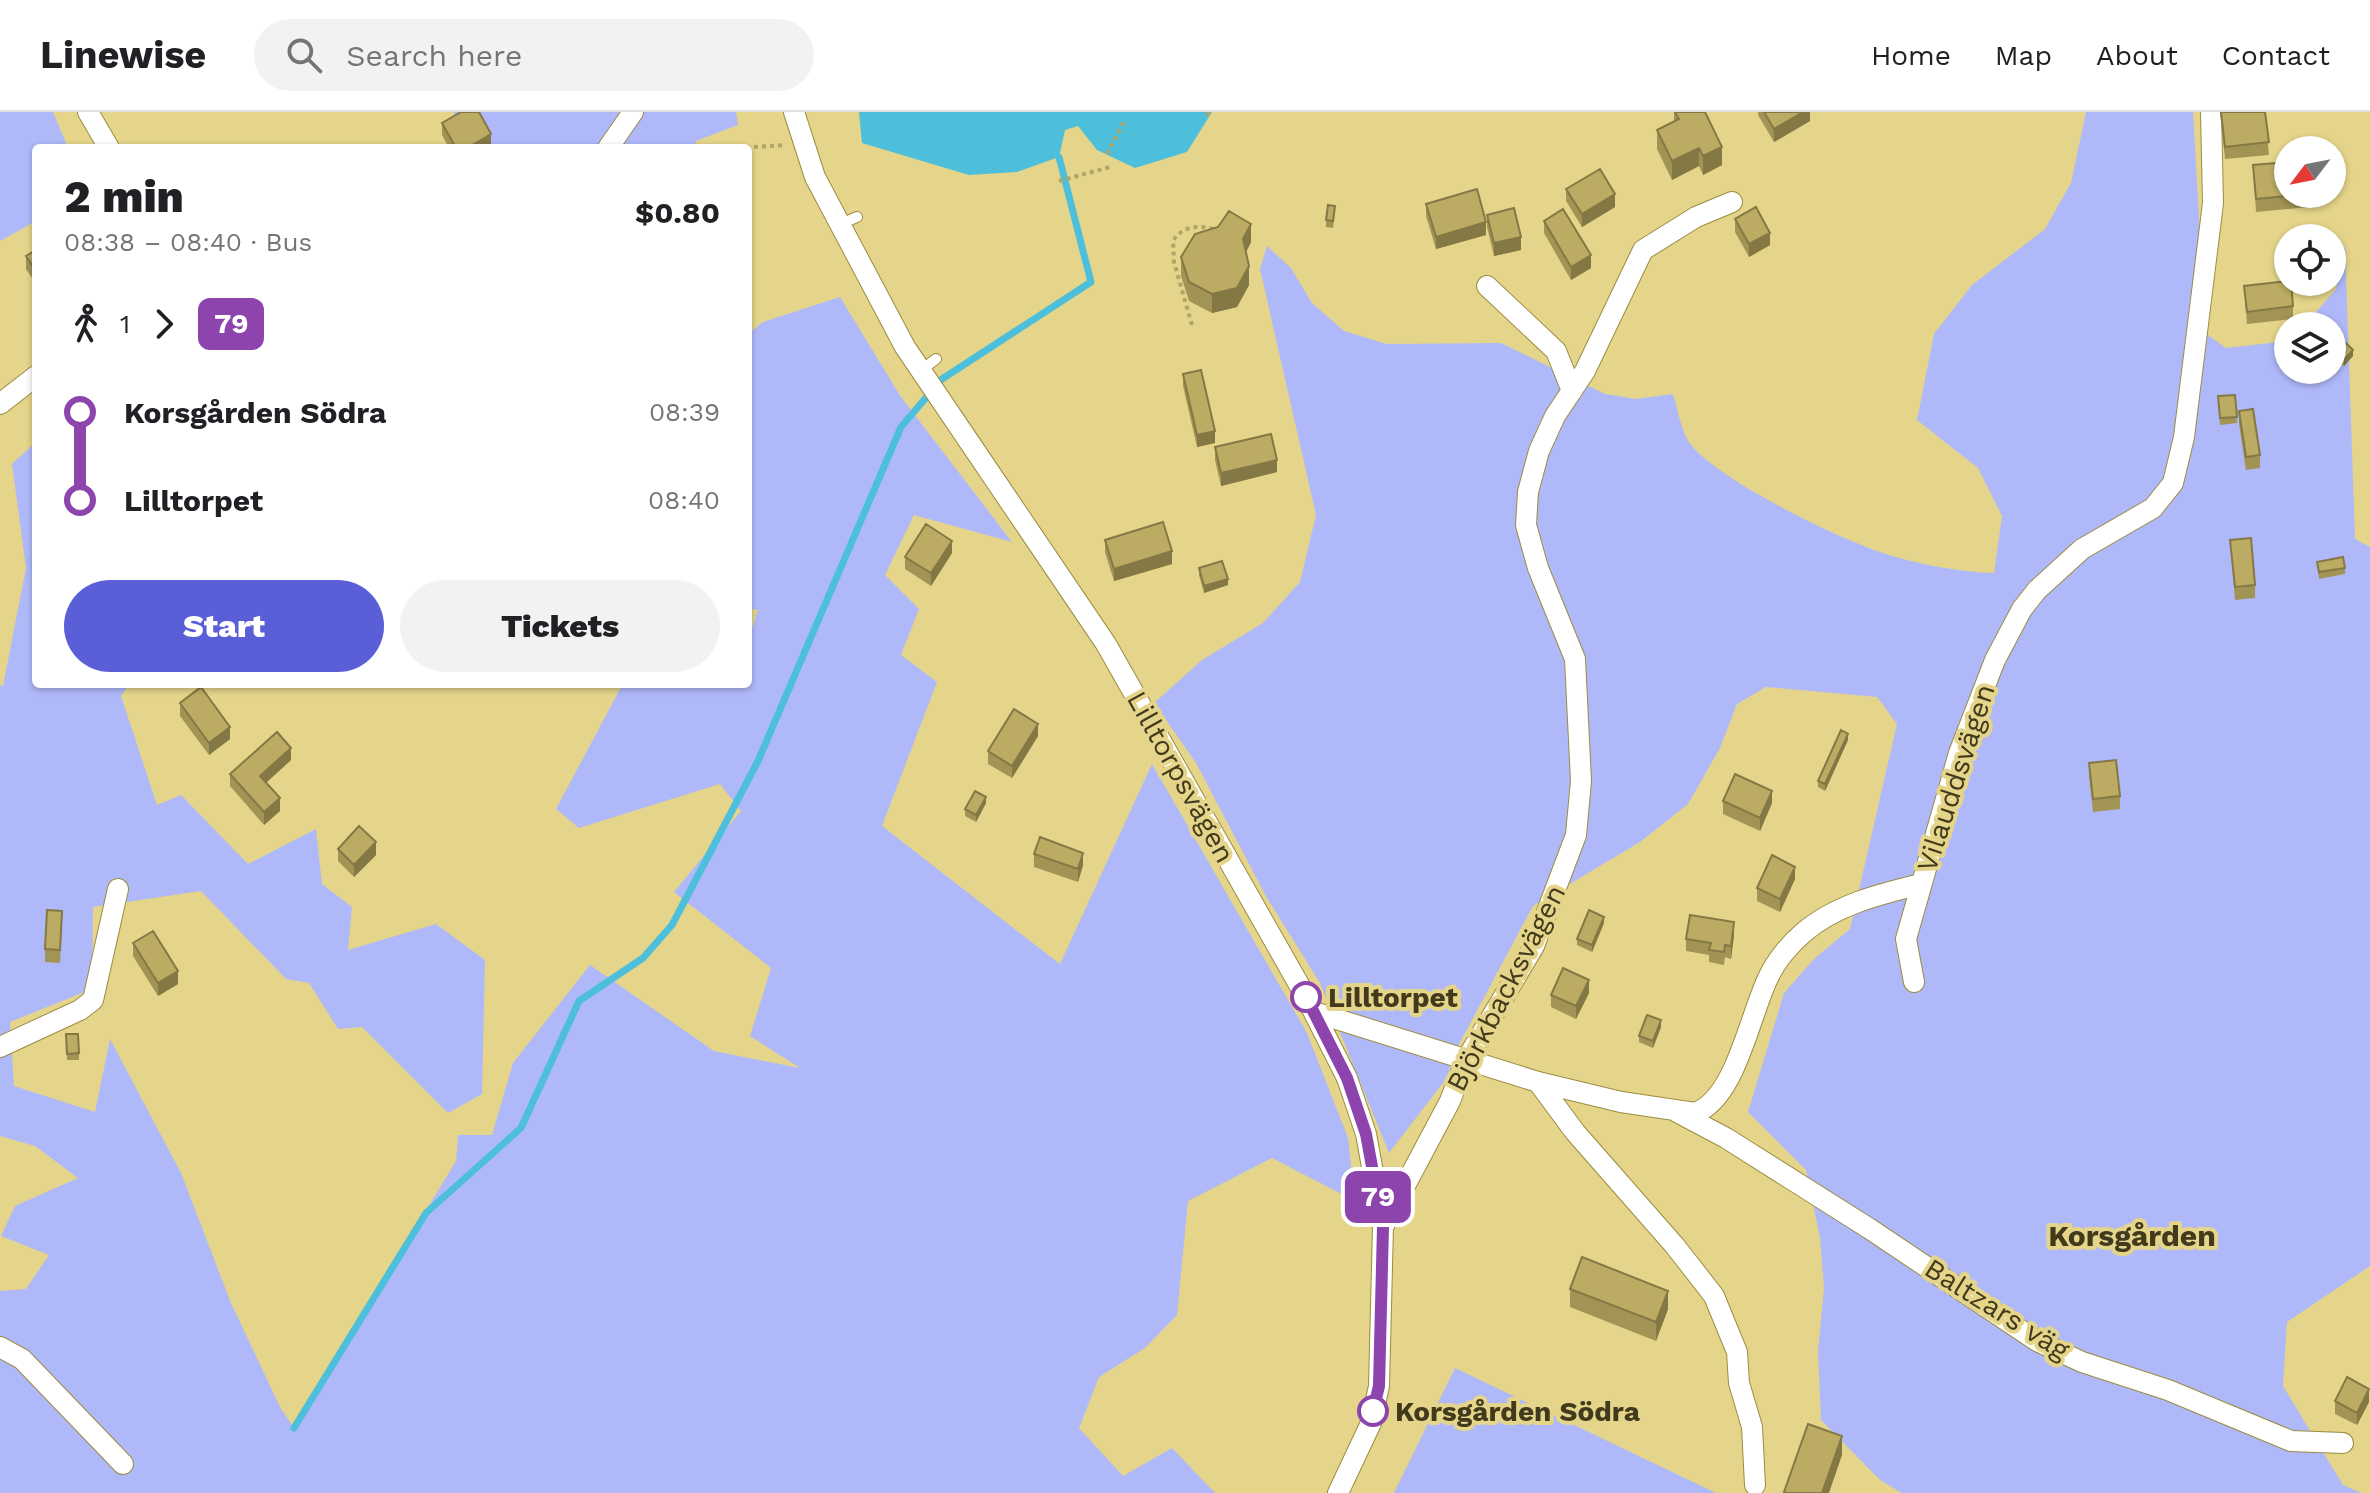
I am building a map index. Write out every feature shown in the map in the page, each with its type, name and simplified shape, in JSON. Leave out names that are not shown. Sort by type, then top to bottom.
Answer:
[{"type":"street","points":[[88,112],[107,144]]},
{"type":"street","points":[[611,144],[633,112]]},
{"type":"street","name":"Lilltorpsvägen","points":[[794,112],[803,145],[928,365],[1106,644],[1314,1012],[1360,1110],[1383,1227],[1379,1386],[1371,1423],[1338,1493]]},
{"type":"street","name":"Vilauddsvägen","points":[[1314,1012],[1538,1082],[1677,1112],[1706,1110],[1723,1091],[1768,978],[1800,935],[1839,910],[1921,884],[1974,709],[2022,609],[2037,590],[2082,549],[2153,508],[2173,483],[2184,437],[2213,203],[2211,112]]},
{"type":"street","name":"Björkbacksvägen","points":[[1383,1227],[1450,1101],[1466,1060],[1534,946],[1576,835],[1581,781],[1575,659],[1538,568],[1526,512],[1539,451],[1643,250],[1696,217],[1732,202]]},
{"type":"street","points":[[1487,286],[1556,351],[1572,391]]},
{"type":"street","points":[[0,404],[32,379]]},
{"type":"street","points":[[1914,982],[1906,939],[1921,884]]},
{"type":"street","points":[[0,1047],[80,1010],[93,1000],[118,889]]},
{"type":"street","points":[[1538,1082],[1575,1132],[1675,1246],[1714,1296],[1737,1352],[1739,1383],[1752,1427],[1755,1485]]},
{"type":"street","name":"Baltzars väg","points":[[1677,1112],[1870,1229],[2037,1341],[2082,1362],[2168,1390],[2291,1441],[2343,1443]]},
{"type":"street","points":[[0,1347],[22,1359],[123,1464]]},
{"type":"path","points":[[1107,154],[1124,122]]},
{"type":"path","points":[[752,147],[803,145]]},
{"type":"path","points":[[1059,181],[1110,167]]},
{"type":"path","points":[[1192,325],[1174,262],[1173,241],[1181,230],[1192,228],[1207,227],[1226,234]]},
{"type":"shaded area","points":[[0,112],[53,112],[66,144],[32,144],[32,223],[0,241]]},
{"type":"shaded area","points":[[454,112],[736,112],[738,125],[695,144],[460,144]]},
{"type":"shaded area","points":[[859,112],[1212,112],[1187,152],[1135,168],[1097,150],[1078,126],[1065,130],[1059,157],[1017,172],[969,175],[862,143]]},
{"type":"shaded area","points":[[2086,112],[2193,112],[2199,218],[2198,328],[2226,348],[2274,343],[2274,384],[2346,384],[2346,312],[2316,312],[2330,296],[2346,296],[2346,274],[2355,539],[2370,547],[2370,1266],[2287,1322],[2283,1386],[2343,1485],[2361,1493],[1902,1493],[1880,1480],[1821,1420],[1818,1351],[1824,1288],[1820,1238],[1806,1170],[1748,1112],[1784,993],[1815,958],[1850,929],[1897,724],[1877,697],[1766,687],[1737,704],[1720,748],[1688,804],[1640,842],[1533,906],[1457,1048],[1446,1079],[1389,1153],[1320,983],[1267,898],[1196,763],[1154,703],[1202,660],[1263,623],[1300,582],[1316,515],[1260,269],[1267,246],[1291,268],[1312,303],[1344,331],[1387,344],[1501,343],[1605,394],[1636,399],[1673,394],[1682,428],[1692,446],[1707,461],[1757,494],[1849,540],[1896,557],[1932,566],[1994,573],[2002,516],[1978,468],[1917,420],[1934,334],[1972,285],[2045,229],[2071,183]]},
{"type":"shaded area","points":[[840,297],[901,397],[1012,542],[914,515],[885,575],[919,609],[901,655],[937,682],[882,826],[1060,964],[1152,764],[1307,1033],[1348,1138],[1355,1201],[1272,1158],[1188,1201],[1177,1315],[1145,1348],[1099,1377],[1079,1428],[1123,1476],[1172,1448],[1215,1493],[0,1493],[0,1291],[26,1289],[49,1255],[1,1236],[15,1206],[78,1178],[35,1146],[0,1136],[0,685],[3,686],[26,568],[12,464],[32,446],[32,688],[126,688],[121,696],[157,805],[181,795],[248,864],[316,829],[322,884],[352,907],[348,950],[436,924],[485,960],[482,1094],[448,1113],[362,1027],[338,1029],[309,983],[286,979],[201,891],[93,907],[92,989],[10,1022],[14,1086],[95,1112],[110,1039],[181,1173],[231,1303],[280,1407],[294,1428],[456,1161],[458,1135],[492,1135],[513,1063],[590,965],[714,1051],[800,1068],[750,1036],[771,968],[674,892],[741,811],[720,784],[579,828],[556,809],[622,688],[752,688],[752,629],[758,610],[752,609],[752,331],[763,322]]},
{"type":"shaded area","points":[[1455,1368],[1716,1493],[1394,1493]]},
{"type":"building","points":[[461,112],[479,112],[491,134],[474,144],[454,144],[442,123]]},
{"type":"building","points":[[1675,112],[1705,112],[1722,147],[1703,156],[1699,148],[1672,161],[1657,130],[1679,119]]},
{"type":"building","points":[[1764,112],[1803,112],[1774,129]]},
{"type":"building","points":[[2221,112],[2265,112],[2269,142],[2225,147]]},
{"type":"building","points":[[2274,163],[2274,197],[2256,199],[2253,165]]},
{"type":"building","points":[[1600,169],[1615,194],[1582,214],[1566,189]]},
{"type":"building","points":[[1477,189],[1486,222],[1436,237],[1426,204]]},
{"type":"building","points":[[1328,205],[1335,206],[1333,221],[1326,220]]},
{"type":"building","points":[[1756,207],[1770,233],[1749,244],[1735,219]]},
{"type":"building","points":[[1514,208],[1521,237],[1494,243],[1487,215]]},
{"type":"building","points":[[1563,209],[1591,255],[1571,267],[1544,221]]},
{"type":"building","points":[[1229,211],[1251,224],[1243,239],[1249,266],[1237,288],[1212,294],[1189,282],[1181,257],[1195,234],[1218,227]]},
{"type":"building","points":[[2274,283],[2274,296],[2292,296],[2293,306],[2247,312],[2244,286]]},
{"type":"building","points":[[2346,343],[2353,350],[2346,358]]},
{"type":"building","points":[[1201,370],[1215,431],[1197,435],[1183,374]]},
{"type":"building","points":[[2235,395],[2237,417],[2220,418],[2218,396]]},
{"type":"building","points":[[2253,409],[2260,455],[2246,457],[2239,411]]},
{"type":"building","points":[[1271,434],[1277,460],[1221,473],[1215,447]]},
{"type":"building","points":[[1163,522],[1172,551],[1114,569],[1105,540]]},
{"type":"building","points":[[926,524],[952,541],[931,573],[905,557]]},
{"type":"building","points":[[2251,538],[2255,585],[2235,587],[2230,540]]},
{"type":"building","points":[[2343,557],[2345,568],[2319,572],[2317,562]]},
{"type":"building","points":[[1222,561],[1228,579],[1204,586],[1199,568]]},
{"type":"building","points":[[202,688],[230,727],[209,743],[180,703]]},
{"type":"building","points":[[1014,709],[1038,724],[1012,766],[988,751]]},
{"type":"building","points":[[1841,730],[1848,734],[1825,784],[1818,781]]},
{"type":"building","points":[[277,732],[291,748],[260,776],[280,798],[264,812],[230,774]]},
{"type":"building","points":[[2116,760],[2120,796],[2093,799],[2089,763]]},
{"type":"building","points":[[1735,774],[1772,791],[1760,818],[1723,801]]},
{"type":"building","points":[[975,791],[986,797],[976,815],[965,809]]},
{"type":"building","points":[[359,826],[376,842],[354,865],[338,849]]},
{"type":"building","points":[[1040,837],[1083,853],[1078,869],[1034,854]]},
{"type":"building","points":[[1772,855],[1795,867],[1780,899],[1757,888]]},
{"type":"building","points":[[47,910],[62,911],[60,950],[45,949]]},
{"type":"building","points":[[1589,910],[1604,917],[1592,945],[1577,939]]},
{"type":"building","points":[[1690,915],[1734,922],[1731,946],[1725,945],[1724,952],[1709,950],[1711,943],[1686,939]]},
{"type":"building","points":[[153,931],[178,971],[158,983],[133,943]]},
{"type":"building","points":[[1563,968],[1589,980],[1576,1006],[1551,995]]},
{"type":"building","points":[[1647,1015],[1661,1020],[1653,1041],[1639,1036]]},
{"type":"building","points":[[66,1034],[78,1034],[79,1053],[67,1054]]},
{"type":"building","points":[[1582,1257],[1668,1291],[1656,1322],[1570,1289]]},
{"type":"building","points":[[2347,1377],[2369,1389],[2357,1413],[2335,1401]]},
{"type":"building","points":[[1808,1424],[1842,1436],[1822,1493],[1784,1492]]},
{"type":"waterway","points":[[294,1428],[426,1213],[521,1128],[579,1001],[643,958],[672,925],[758,761],[901,427],[942,379],[1091,282],[1059,157]]},
{"type":"bus line","name":"79","points":[[1306,997],[1360,1110],[1383,1227],[1379,1386],[1373,1411]]},
{"type":"place","name":"Lilltorpet","points":[[1306,997]]},
{"type":"place","name":"Korsgården Södra","points":[[1373,1411]]},
{"type":"district","name":"Korsgården","points":[[2132,1235]]}]
